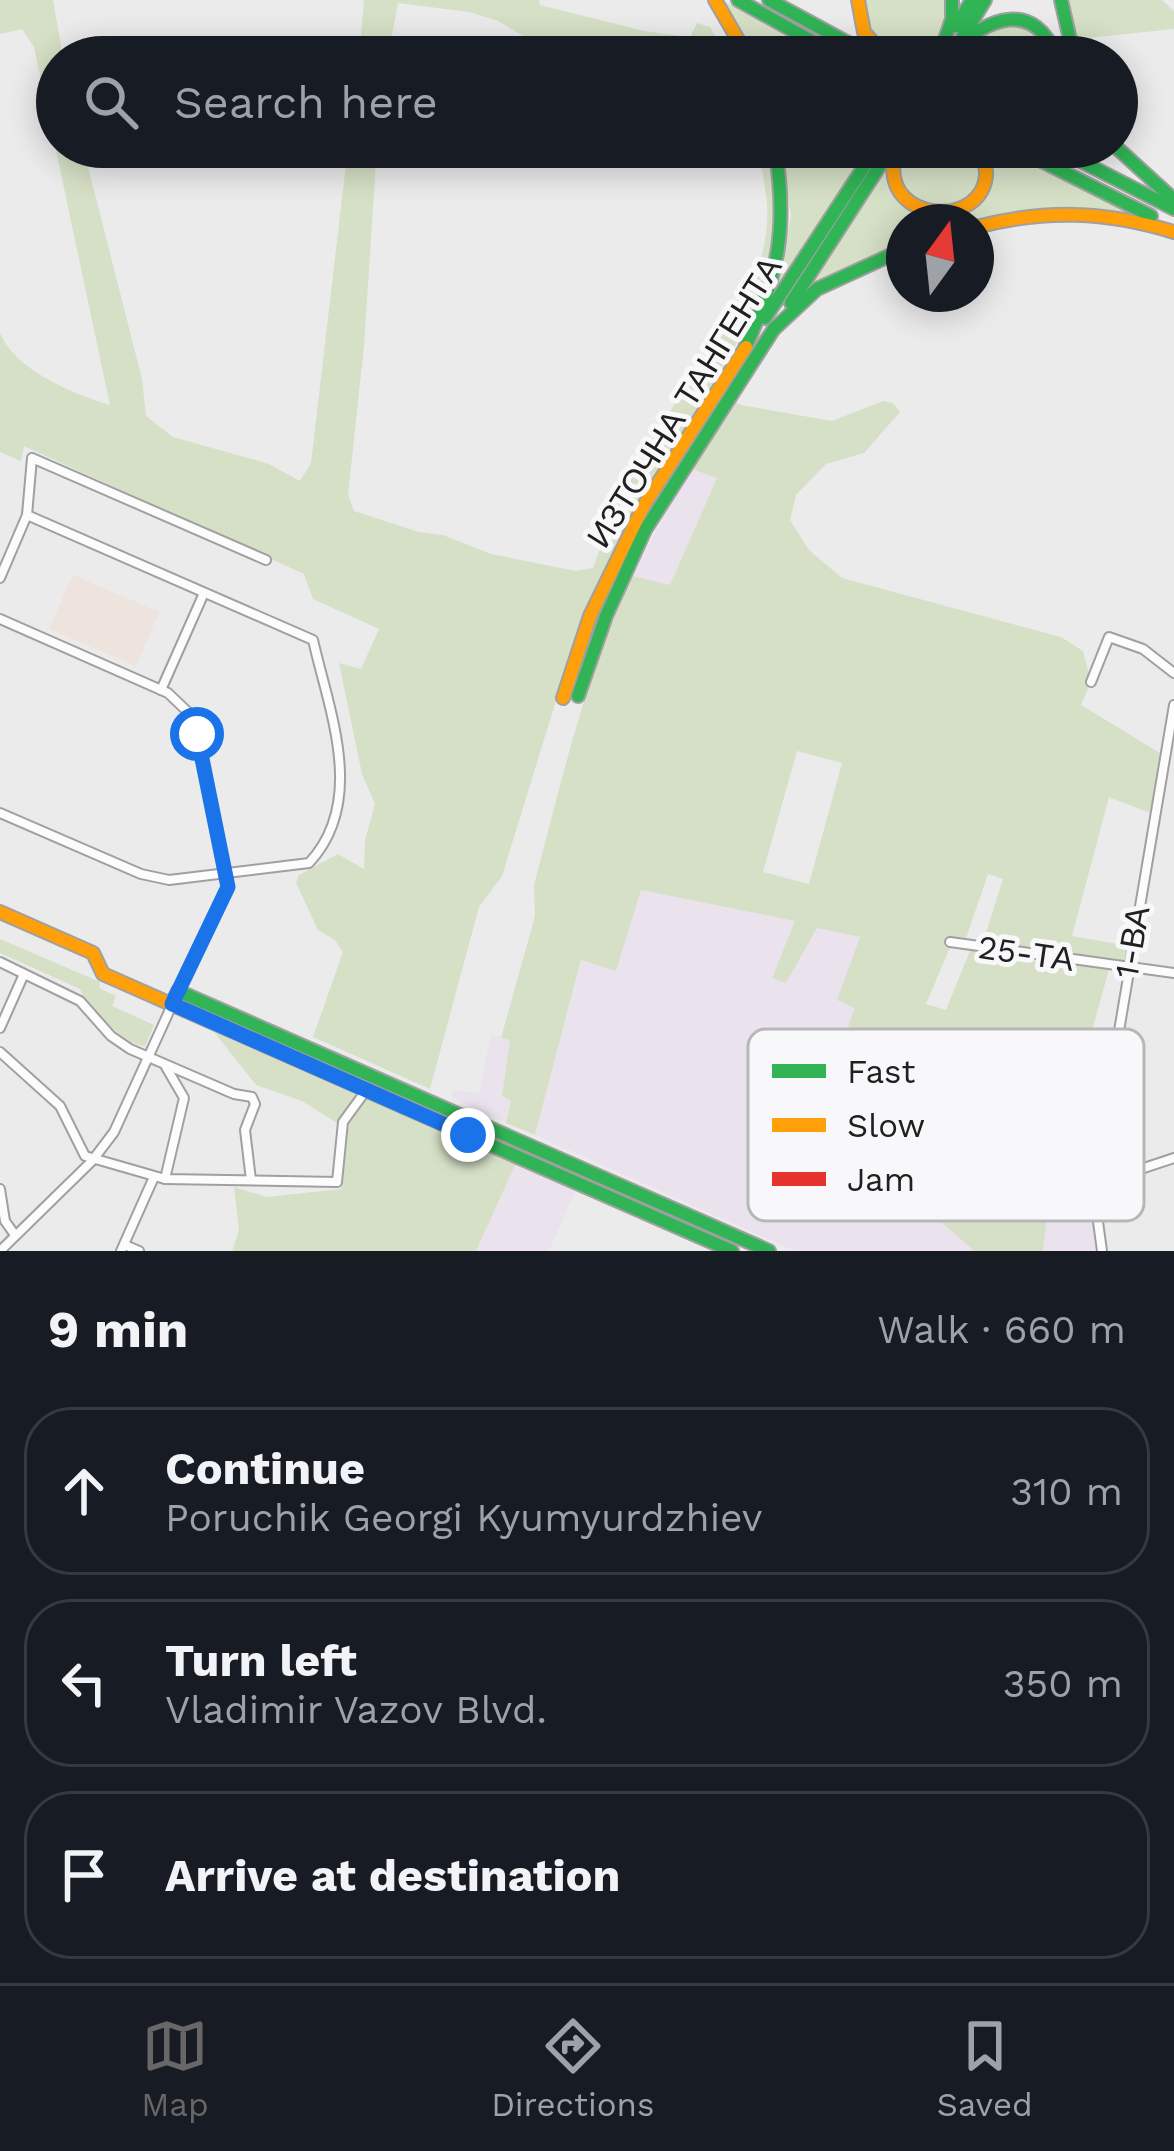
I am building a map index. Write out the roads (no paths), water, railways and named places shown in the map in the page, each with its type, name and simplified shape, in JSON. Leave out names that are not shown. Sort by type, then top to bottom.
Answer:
[{"type":"main road","points":[[715,0],[736,36]]},
{"type":"main road","points":[[738,0],[802,36]]},
{"type":"main road","points":[[770,0],[836,36]]},
{"type":"main road","points":[[858,0],[858,19],[866,36]]},
{"type":"main road","points":[[948,36],[952,0]]},
{"type":"main road","points":[[954,36],[972,0]]},
{"type":"main road","points":[[958,36],[985,0]]},
{"type":"main road","points":[[1060,0],[1069,36]]},
{"type":"main road","points":[[965,36],[1004,14],[1020,14],[1045,28],[1048,36]]},
{"type":"main road","points":[[746,348],[782,262],[785,200],[779,168]]},
{"type":"main road","name":"ИЗТОЧНА ТАНГЕНТА","points":[[562,698],[590,616],[644,505],[861,168]]},
{"type":"main road","name":"ИЗТОЧНА ТАНГЕНТА","points":[[578,696],[606,616],[645,530],[879,168]]},
{"type":"main road","points":[[892,168],[903,198],[921,210],[944,214],[968,205],[985,185],[987,168]]},
{"type":"main road","points":[[1054,168],[1174,230]]},
{"type":"main road","points":[[1097,168],[1174,205]]},
{"type":"main road","points":[[1137,168],[1174,205]]},
{"type":"main road","points":[[994,222],[1041,211],[1084,210],[1174,230]]},
{"type":"main road","points":[[774,329],[802,297],[823,282],[886,256]]},
{"type":"main road","points":[[0,912],[93,953],[103,974],[175,997],[769,1251]]},
{"type":"main road","points":[[175,997],[732,1251]]},
{"type":"street","points":[[0,578],[27,515],[32,458],[266,560]]},
{"type":"street","points":[[0,814],[141,874],[169,880],[302,866],[313,860],[339,801],[342,774],[313,640],[27,515]]},
{"type":"street","points":[[161,690],[204,593]]},
{"type":"street","points":[[0,619],[161,690],[184,706],[194,723],[228,874],[225,898],[114,1132],[92,1161],[4,1250]]},
{"type":"street","points":[[1091,682],[1109,638],[1143,650],[1174,674]]},
{"type":"street","name":"1-ВА","points":[[1118,1029],[1174,705]]},
{"type":"street","name":"25-ТА","points":[[950,942],[1174,973]]},
{"type":"street","points":[[0,962],[80,1001],[119,1043],[234,1094],[252,1097],[255,1104],[245,1130],[250,1180]]},
{"type":"street","points":[[0,1028],[24,974]]},
{"type":"street","points":[[0,1052],[60,1106],[79,1146],[92,1161],[159,1178],[337,1182],[343,1122],[362,1096]]},
{"type":"street","points":[[140,1251],[123,1248],[159,1178],[184,1098],[166,1066]]},
{"type":"street","points":[[1144,1168],[1174,1158]]},
{"type":"street","points":[[0,1189],[5,1221],[15,1235]]},
{"type":"street","name":"1-ВА","points":[[1098,1221],[1102,1251]]}]
